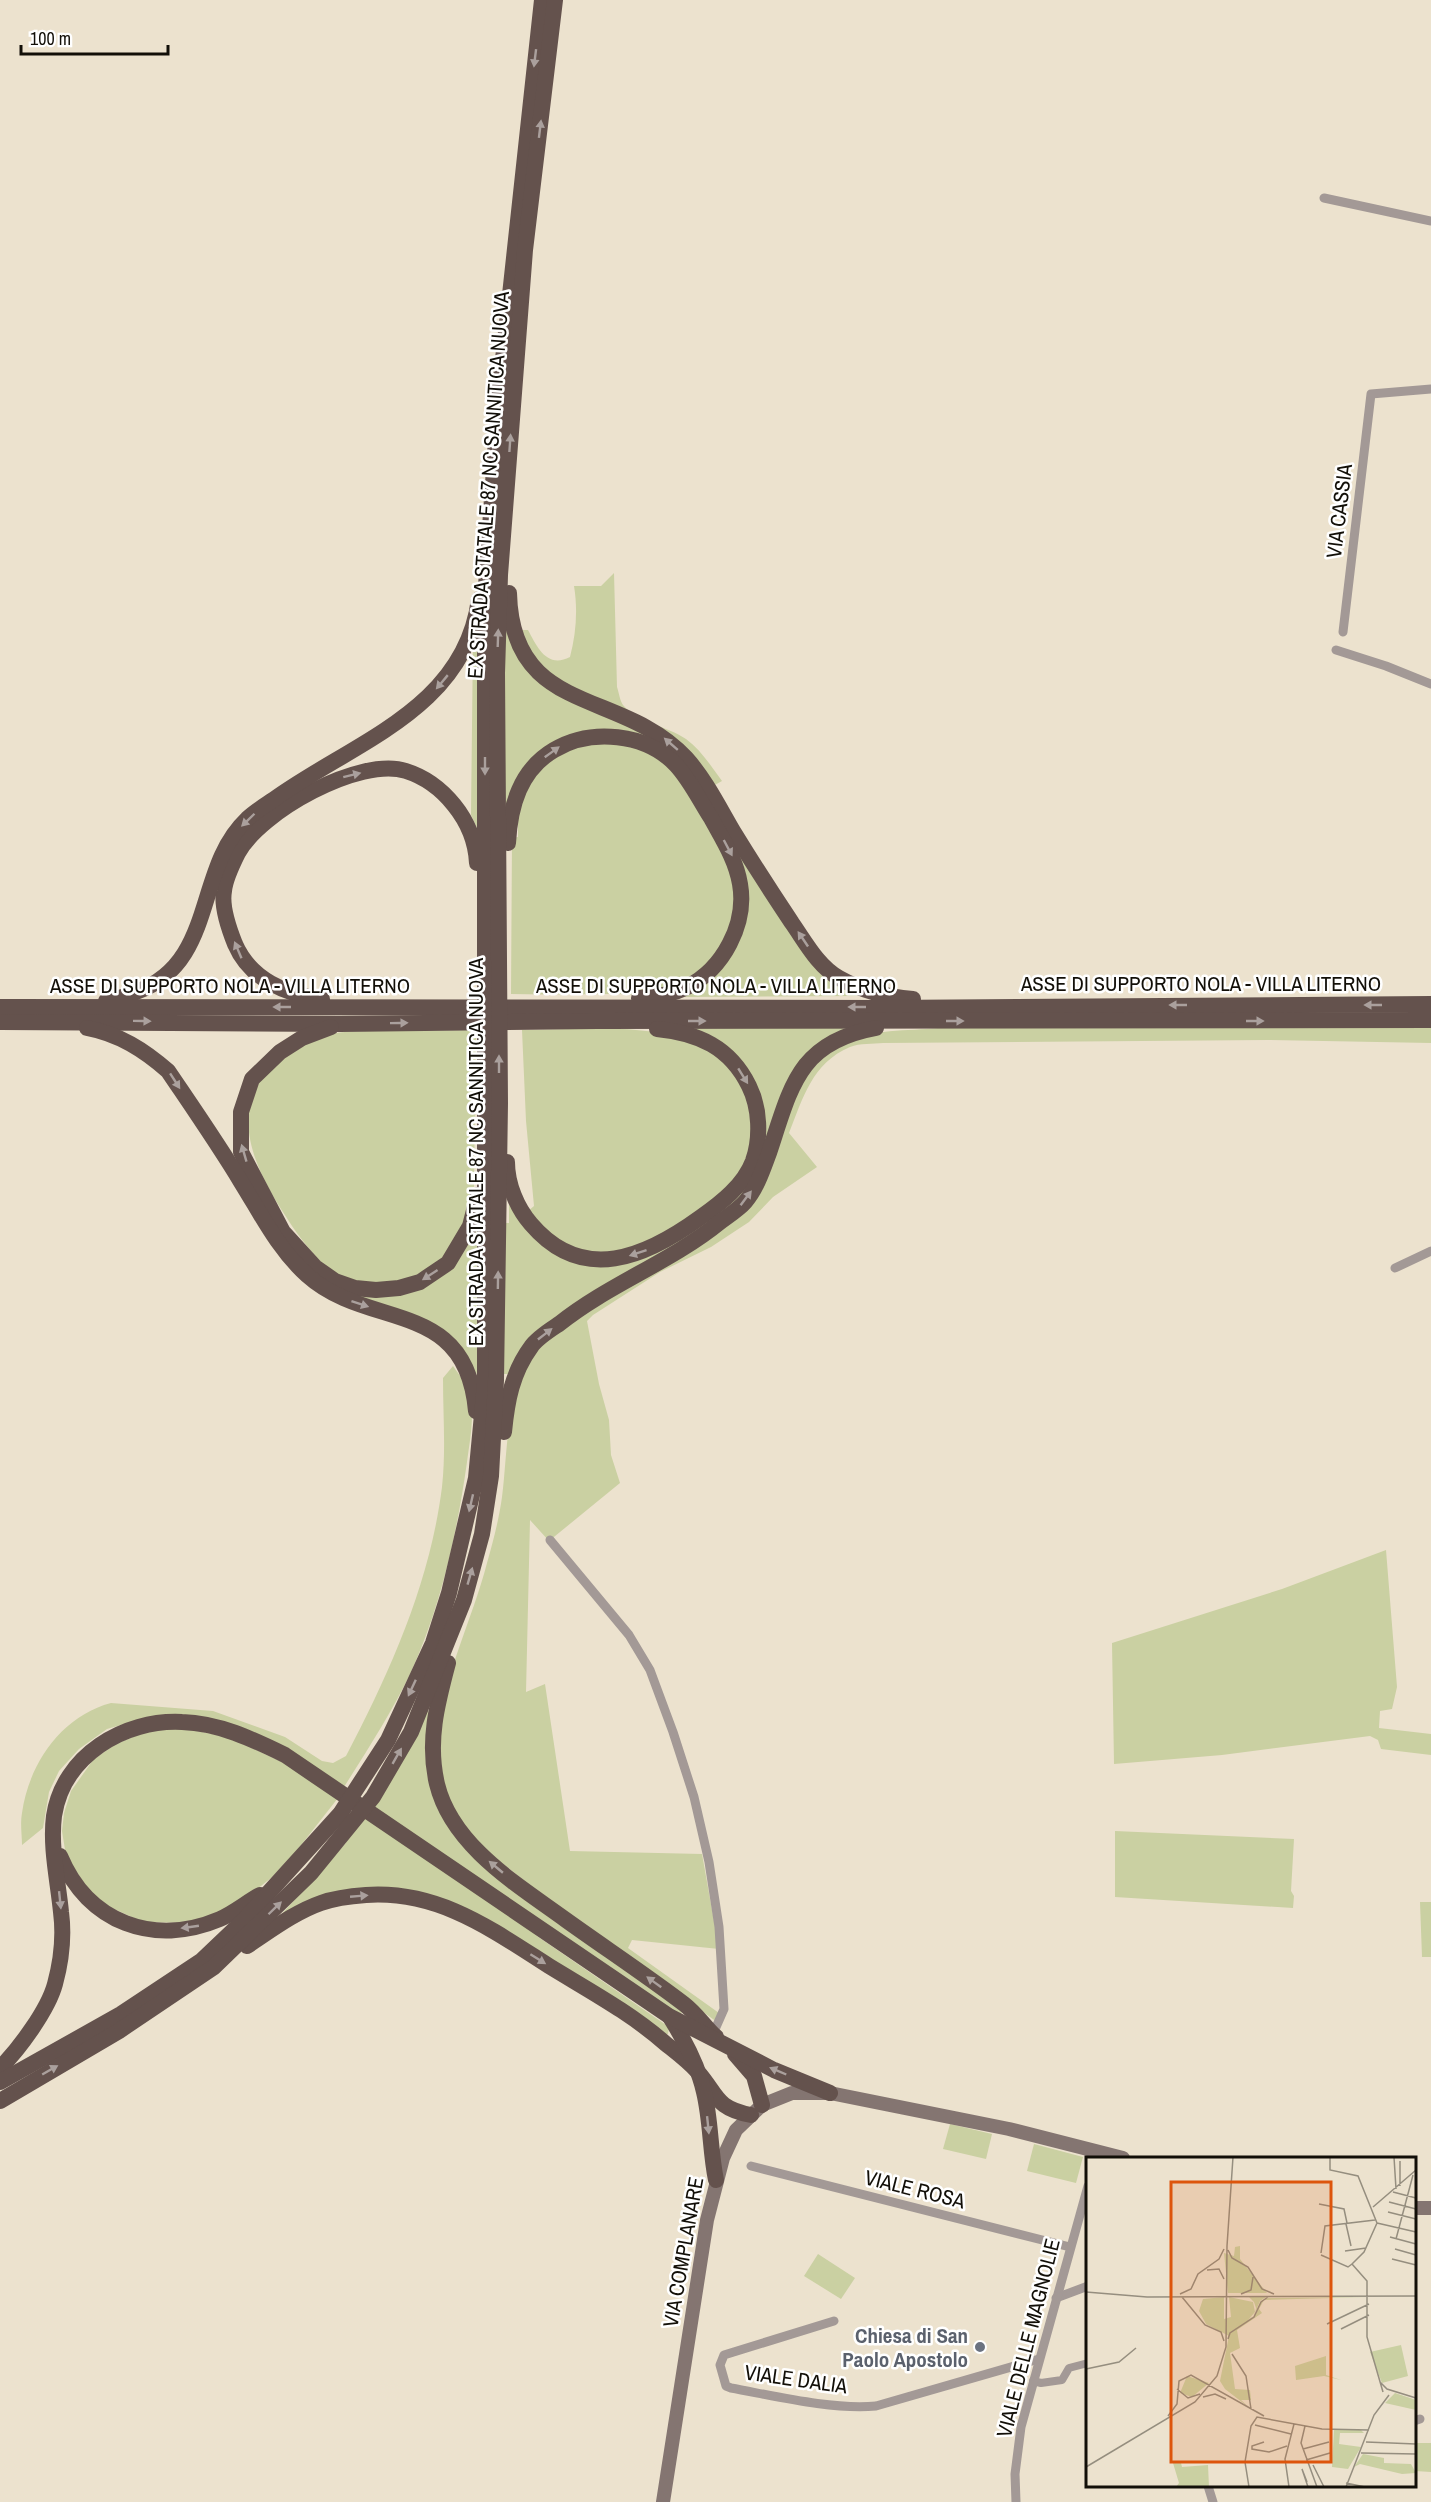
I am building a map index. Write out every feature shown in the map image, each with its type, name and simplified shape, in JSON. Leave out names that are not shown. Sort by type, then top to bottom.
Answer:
[{"type":"highway","name":"EX STRADA STATALE 87 NC SANNITICA NUOVA","points":[[519,248],[542,0]]},
{"type":"highway","name":"EX STRADA STATALE 87 NC SANNITICA NUOVA","points":[[0,2100],[119,2031],[214,1967],[310,1873],[373,1797],[411,1732],[464,1600],[482,1534],[491,1380],[500,1103],[496,532],[499,396],[555,0]]},
{"type":"highway","name":"EX STRADA STATALE 87 NC SANNITICA NUOVA","points":[[491,1380],[485,1150],[485,601],[496,532]]},
{"type":"highway","points":[[0,1007],[113,1001],[152,987],[182,961],[204,911],[217,868],[229,842],[247,819],[296,792],[404,719],[434,693],[455,668],[465,647],[478,603],[483,555],[496,532]]},
{"type":"highway","points":[[496,532],[508,569],[509,609],[523,654],[535,670],[566,693],[626,716],[664,737],[690,762],[732,853],[740,885],[739,922],[729,944],[703,976],[689,986],[672,993],[603,999],[577,1006]]},
{"type":"highway","points":[[499,921],[506,880],[509,826],[516,793],[525,778],[549,753],[578,739],[596,736],[633,740],[662,753],[703,793],[815,957],[837,977],[866,991],[902,998],[1008,1006]]},
{"type":"highway","points":[[382,1007],[314,998],[279,990],[242,960],[228,927],[224,891],[238,852],[296,792],[341,777],[373,770],[405,771],[429,782],[446,795],[462,816],[473,842],[485,909]]},
{"type":"highway","name":"ASSE DI SUPPORTO NOLA - VILLA LITERNO","points":[[0,1007],[1431,1004]]},
{"type":"highway","points":[[51,1020],[106,1032],[144,1050],[168,1071],[283,1232],[315,1267],[335,1281],[356,1288],[376,1290],[399,1288],[420,1282],[448,1263],[460,1245],[475,1209],[485,1150]]},
{"type":"highway","name":"ASSE DI SUPPORTO NOLA - VILLA LITERNO","points":[[0,1022],[51,1020],[340,1024],[597,1020],[1431,1020]]},
{"type":"highway","points":[[500,1103],[507,1142],[507,1167],[518,1206],[540,1234],[562,1251],[597,1260],[639,1254],[689,1226],[717,1206],[737,1186],[753,1162],[758,1122],[751,1090],[744,1075],[726,1053],[700,1039],[663,1029],[597,1020]]},
{"type":"highway","points":[[491,1380],[572,1313],[702,1237],[745,1202],[761,1174],[790,1090],[801,1070],[817,1053],[836,1040],[853,1033],[922,1021]]},
{"type":"highway","points":[[340,1024],[303,1038],[280,1052],[252,1079],[241,1112],[241,1152],[277,1241],[291,1259],[325,1290],[432,1330],[491,1380],[503,1444],[484,1477]]},
{"type":"highway","name":"EX STRADA STATALE 87 NC SANNITICA NUOVA","points":[[0,2082],[121,2014],[201,1961],[278,1883],[340,1814],[388,1740],[433,1643],[484,1477]]},
{"type":"highway","points":[[214,1967],[283,1923],[321,1903],[351,1896],[391,1894],[419,1898],[473,1918],[632,2018],[664,2041],[698,2071],[716,2100],[738,2112],[756,2110],[754,2076],[727,2046],[686,2006],[517,1885],[484,1857],[462,1832],[445,1806],[433,1765],[433,1733],[438,1700],[464,1600]]},
{"type":"highway","points":[[0,2068],[12,2056],[36,2022],[55,1986],[63,1934],[54,1842],[54,1816],[59,1796],[84,1757],[115,1736],[138,1727],[161,1722],[183,1722],[220,1728],[256,1741],[300,1764],[669,2016],[774,2070],[830,2093]]},
{"type":"highway","points":[[54,1842],[68,1876],[85,1899],[117,1921],[151,1930],[193,1928],[223,1918],[278,1883]]},
{"type":"highway","points":[[669,2016],[688,2044],[705,2094],[716,2180]]},
{"type":"highway","points":[[698,2071],[697,2054],[701,2047],[708,2044],[727,2046]]},
{"type":"main road","name":"VIA COMPLANARE","points":[[663,2502],[707,2220],[716,2180],[736,2130],[756,2110],[792,2093],[830,2093],[1009,2129],[1096,2155],[1114,2157]]},
{"type":"street","points":[[1324,198],[1431,221]]},
{"type":"street","name":"VIA CASSIA","points":[[1343,632],[1371,394],[1431,389]]},
{"type":"street","points":[[1336,650],[1431,684]]},
{"type":"street","points":[[1395,1268],[1431,1251]]},
{"type":"street","points":[[550,1540],[629,1635],[650,1670],[673,1732],[694,1797],[709,1862],[719,1927],[724,2009],[713,2034]]},
{"type":"street","name":"VIALE ROSA","points":[[752,2166],[1070,2247]]},
{"type":"street","name":"VIALE DELLE MAGNOLIE","points":[[1016,2502],[1018,2451],[1033,2381],[1086,2193]]},
{"type":"street","points":[[1056,2298],[1086,2287]]},
{"type":"street","name":"VIALE DALIA","points":[[834,2321],[724,2355],[720,2365],[726,2386],[790,2398],[868,2407],[1039,2359]]},
{"type":"street","points":[[1033,2381],[1041,2383],[1062,2380],[1069,2368],[1086,2364]]},
{"type":"street","points":[[1208,2487],[1213,2502]]},
{"type":"green space","points":[[614,573],[617,687],[622,703],[636,716],[686,739],[706,758],[722,781],[704,791],[799,944],[817,965],[858,996],[680,997],[680,994],[701,982],[718,967],[732,950],[745,910],[745,889],[740,867],[728,837],[701,793],[691,798],[724,850],[732,869],[736,889],[731,929],[722,948],[710,964],[695,977],[677,987],[651,994],[511,994],[512,838],[518,837],[518,808],[478,808],[478,830],[471,815],[473,639],[509,630],[528,630],[539,649],[549,658],[562,660],[570,657],[576,622],[574,586],[601,586]]},
{"type":"green space","points":[[695,1028],[849,1028],[823,1043],[804,1060],[791,1080],[767,1146],[744,1193],[726,1212],[690,1235],[697,1244],[734,1217],[757,1191],[772,1162],[799,1085],[810,1068],[824,1054],[854,1038],[890,1031],[938,1028],[1431,1028],[1431,1043],[1267,1040],[883,1043],[850,1047],[826,1062],[810,1083],[789,1133],[817,1167],[773,1197],[749,1222],[711,1247],[660,1272],[587,1321],[599,1384],[609,1420],[611,1455],[620,1483],[549,1541],[530,1520],[526,1692],[545,1684],[570,1851],[702,1854],[719,1949],[632,1940],[628,1948],[719,2013],[717,2022],[597,1936],[501,1862],[469,1833],[453,1808],[440,1771],[437,1752],[438,1730],[448,1683],[481,1585],[496,1530],[502,1497],[510,1416],[524,1372],[514,1367],[510,1374],[477,1374],[456,1343],[441,1329],[424,1319],[329,1284],[313,1272],[322,1263],[297,1233],[267,1185],[253,1153],[248,1119],[257,1086],[268,1070],[280,1058],[309,1040],[333,1033],[349,1032],[476,1030],[474,1187],[470,1188],[468,1222],[509,1223],[509,1194],[520,1218],[534,1206],[526,1121],[522,1030],[621,1029],[678,1037],[701,1045],[736,1073],[746,1092],[752,1112],[753,1134],[748,1157],[737,1179],[718,1198],[680,1224],[688,1233],[735,1198],[758,1161],[763,1139],[763,1116],[758,1094],[748,1073],[734,1055],[717,1041],[695,1031]]},
{"type":"green space","points":[[453,1366],[469,1393],[472,1423],[453,1542],[431,1621],[411,1672],[388,1716],[344,1787],[257,1737],[142,1719],[107,1729],[79,1749],[59,1771],[49,1792],[43,1828],[22,1845],[21,1817],[26,1794],[40,1760],[63,1730],[93,1709],[111,1703],[213,1711],[285,1737],[322,1761],[333,1763],[346,1756],[393,1659],[428,1558],[442,1487],[443,1378]]},
{"type":"green space","points":[[1386,1550],[1397,1687],[1392,1709],[1380,1711],[1379,1728],[1431,1734],[1431,1755],[1381,1749],[1378,1740],[1370,1736],[1222,1755],[1114,1764],[1112,1643],[1282,1589]]},
{"type":"green space","points":[[428,1709],[455,1830],[682,2010],[681,2015],[534,1934],[669,2027],[668,2034],[665,2035],[413,1892],[279,1917],[345,1844]]},
{"type":"green space","points":[[181,1728],[228,1737],[284,1763],[338,1798],[294,1854],[271,1878],[241,1902],[194,1923],[143,1922],[96,1901],[66,1856],[62,1831],[64,1813],[71,1791],[93,1760],[114,1745],[147,1731]]},
{"type":"green space","points":[[1115,1831],[1294,1839],[1291,1891],[1294,1896],[1293,1908],[1115,1897]]},
{"type":"green space","points":[[1420,1902],[1431,1902],[1431,1957],[1422,1957]]},
{"type":"green space","points":[[950,2124],[992,2134],[986,2159],[943,2149]]},
{"type":"green space","points":[[1034,2144],[1083,2157],[1076,2183],[1027,2171]]},
{"type":"green space","points":[[818,2254],[855,2278],[841,2299],[804,2276]]},
{"type":"green space","points":[[1416,2443],[1431,2443],[1431,2472],[1416,2471]]},
{"type":"place","name":"Chiesa di San Paolo Apostolo","points":[[980,2347]]}]
